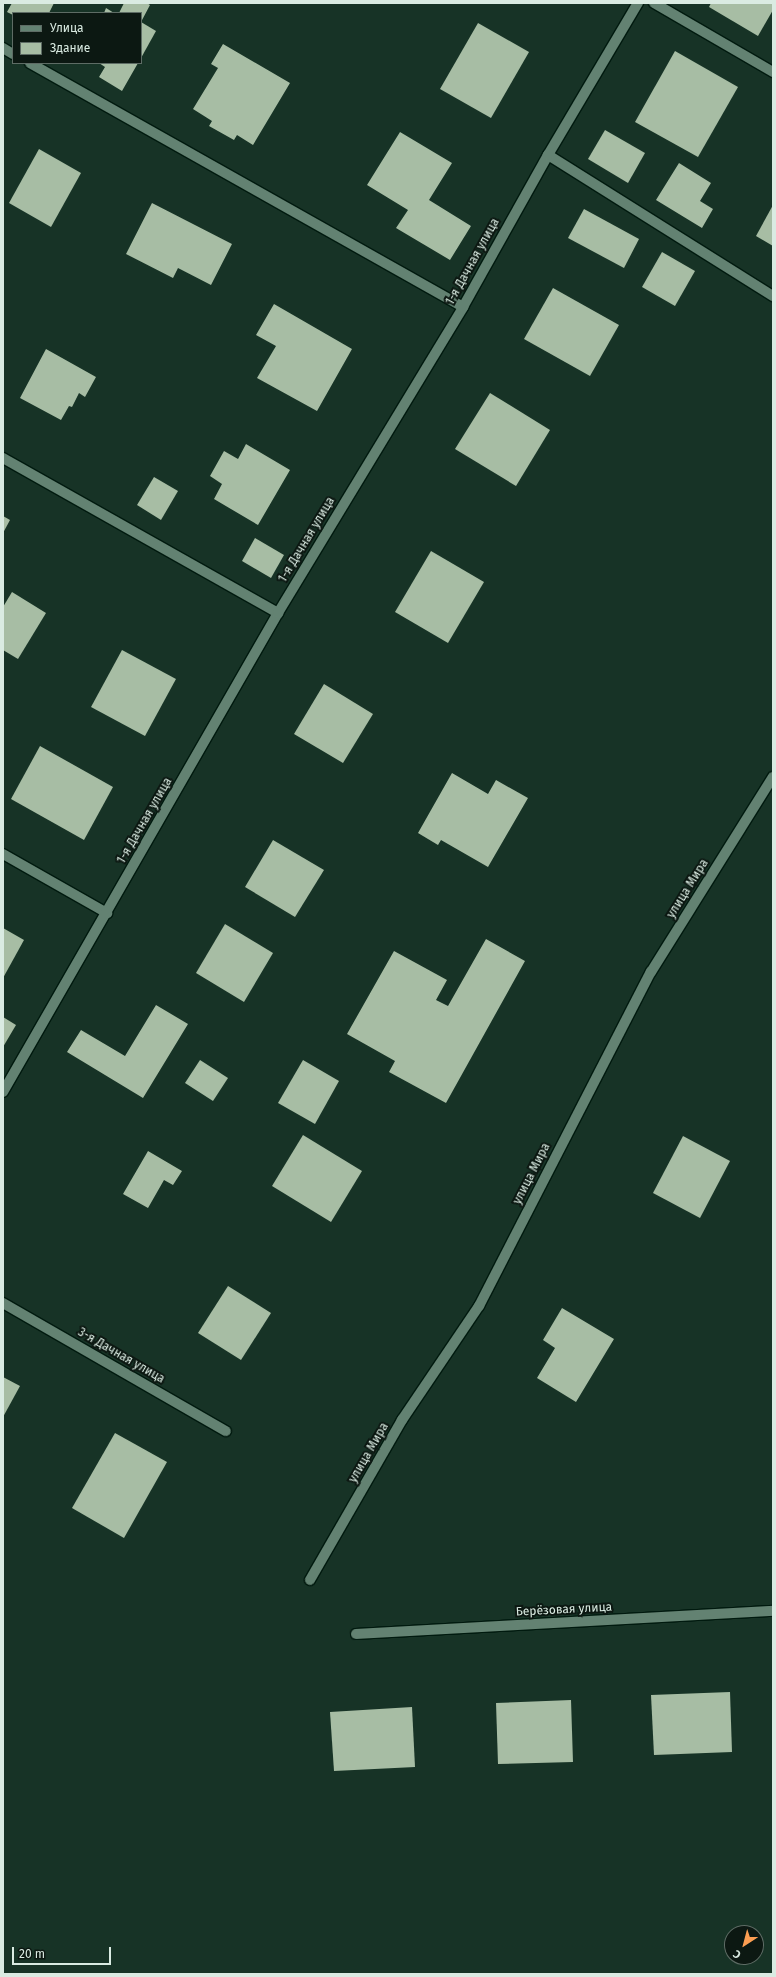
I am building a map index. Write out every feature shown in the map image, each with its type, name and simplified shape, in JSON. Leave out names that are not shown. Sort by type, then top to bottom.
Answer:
[{"type":"street","name":"1-я Дачная улица","points":[[3,1092],[278,613],[463,308],[548,155],[638,3]]},
{"type":"street","points":[[654,3],[773,72]]},
{"type":"street","points":[[3,48],[12,53]]},
{"type":"street","points":[[32,64],[463,308]]},
{"type":"street","points":[[548,155],[773,296]]},
{"type":"street","points":[[3,458],[278,613]]},
{"type":"street","name":"улица Мира","points":[[310,1580],[402,1420],[479,1306],[651,972],[773,777]]},
{"type":"street","points":[[3,854],[107,913]]},
{"type":"street","name":"3-я Дачная улица","points":[[3,1303],[226,1431]]},
{"type":"street","name":"Берёзовая улица","points":[[356,1634],[773,1611]]},
{"type":"building","points":[[12,3],[54,3],[50,12],[12,12],[12,14],[7,12]]},
{"type":"building","points":[[124,3],[147,3],[150,5],[142,20],[142,12],[120,12]]},
{"type":"building","points":[[711,3],[773,3],[773,10],[758,36],[709,7]]},
{"type":"building","points":[[106,8],[112,12],[104,12]]},
{"type":"building","points":[[142,23],[156,31],[142,56]]},
{"type":"building","points":[[478,23],[529,52],[491,118],[440,89]]},
{"type":"building","points":[[223,44],[290,83],[253,145],[237,135],[234,140],[209,126],[212,121],[193,109],[218,68],[211,64]]},
{"type":"building","points":[[675,51],[738,87],[698,157],[635,122]]},
{"type":"building","points":[[100,64],[137,64],[122,91],[99,77],[105,67]]},
{"type":"building","points":[[605,130],[645,153],[628,183],[588,159]]},
{"type":"building","points":[[400,132],[452,163],[429,200],[471,226],[450,260],[396,228],[408,210],[367,185]]},
{"type":"building","points":[[39,149],[81,173],[51,227],[9,203]]},
{"type":"building","points":[[679,163],[711,183],[700,201],[713,209],[702,228],[656,200]]},
{"type":"building","points":[[152,203],[232,244],[211,285],[178,268],[173,278],[126,254]]},
{"type":"building","points":[[773,205],[773,246],[756,236]]},
{"type":"building","points":[[584,209],[639,239],[624,268],[568,238]]},
{"type":"building","points":[[662,252],[695,271],[675,306],[642,287]]},
{"type":"building","points":[[553,288],[619,325],[590,376],[524,339]]},
{"type":"building","points":[[274,304],[352,349],[317,411],[257,378],[276,346],[256,335]]},
{"type":"building","points":[[46,349],[96,377],[85,397],[79,393],[72,407],[69,406],[61,420],[20,398]]},
{"type":"building","points":[[490,393],[550,430],[516,486],[455,449]]},
{"type":"building","points":[[246,444],[290,470],[258,525],[214,499],[222,484],[210,476],[224,451],[238,459]]},
{"type":"building","points":[[154,477],[178,491],[161,520],[137,505]]},
{"type":"building","points":[[3,516],[10,520],[3,533]]},
{"type":"building","points":[[255,538],[284,555],[271,578],[242,561]]},
{"type":"building","points":[[431,551],[484,582],[448,643],[395,612]]},
{"type":"building","points":[[12,592],[46,613],[18,659],[3,650],[3,607]]},
{"type":"building","points":[[122,650],[176,679],[145,736],[91,707]]},
{"type":"building","points":[[324,684],[373,714],[343,763],[294,734]]},
{"type":"building","points":[[40,746],[113,787],[84,840],[11,799]]},
{"type":"building","points":[[452,773],[488,794],[496,780],[528,798],[488,867],[441,840],[438,845],[418,833]]},
{"type":"building","points":[[273,840],[324,870],[295,917],[245,887]]},
{"type":"building","points":[[225,924],[273,953],[244,1002],[196,973]]},
{"type":"building","points":[[3,928],[24,940],[3,978]]},
{"type":"building","points":[[486,939],[525,961],[446,1103],[389,1072],[395,1061],[347,1034],[394,951],[447,980],[436,1000],[448,1006]]},
{"type":"building","points":[[156,1005],[188,1024],[143,1098],[67,1052],[81,1030],[125,1056]]},
{"type":"building","points":[[3,1017],[16,1025],[3,1047]]},
{"type":"building","points":[[200,1060],[228,1078],[213,1101],[185,1083]]},
{"type":"building","points":[[303,1060],[339,1081],[315,1124],[278,1103]]},
{"type":"building","points":[[303,1135],[362,1171],[331,1222],[272,1186]]},
{"type":"building","points":[[683,1136],[730,1161],[700,1218],[653,1193]]},
{"type":"building","points":[[148,1151],[182,1171],[173,1185],[164,1180],[148,1208],[123,1194]]},
{"type":"building","points":[[228,1286],[271,1313],[241,1360],[198,1333]]},
{"type":"building","points":[[562,1308],[614,1339],[576,1402],[537,1378],[555,1348],[543,1340]]},
{"type":"building","points":[[3,1377],[20,1386],[3,1417]]},
{"type":"building","points":[[115,1433],[167,1462],[124,1538],[72,1508]]},
{"type":"building","points":[[730,1692],[732,1752],[654,1755],[651,1695]]},
{"type":"building","points":[[571,1700],[573,1762],[498,1764],[496,1703]]},
{"type":"building","points":[[412,1707],[415,1767],[334,1771],[330,1712]]}]
